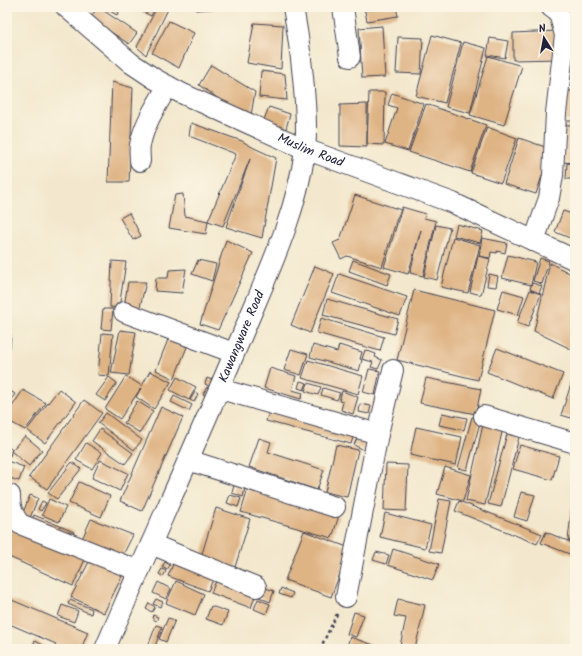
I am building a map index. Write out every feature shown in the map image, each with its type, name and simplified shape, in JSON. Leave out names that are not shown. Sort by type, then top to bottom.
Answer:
[{"type":"street","name":"Muslim Road","points":[[66,7],[132,63],[168,86],[305,149],[453,203],[575,260]]},
{"type":"street","name":"Kawangware Road","points":[[105,649],[220,389],[277,250],[300,181],[305,149],[306,120],[304,86],[293,7]]},
{"type":"street","points":[[343,7],[350,57]]},
{"type":"street","points":[[534,241],[549,198],[553,175],[556,113],[565,34],[559,13],[551,7]]},
{"type":"street","points":[[140,161],[140,145],[144,132],[152,112],[168,86]]},
{"type":"street","points":[[124,312],[234,353]]},
{"type":"street","points":[[346,597],[378,434],[393,370]]},
{"type":"street","points":[[220,389],[378,434]]},
{"type":"street","points":[[484,416],[575,443]]},
{"type":"street","points":[[188,460],[335,507]]},
{"type":"street","points":[[10,495],[10,507],[20,524],[139,571]]},
{"type":"street","points":[[151,544],[256,587]]},
{"type":"path","points":[[320,649],[346,597]]},
{"type":"building","points":[[98,7],[137,33],[129,44],[90,18]]},
{"type":"building","points":[[102,7],[121,7],[117,15]]},
{"type":"building","points":[[133,7],[155,7],[151,16]]},
{"type":"building","points":[[157,7],[169,7],[146,55],[137,47]]},
{"type":"building","points":[[196,7],[224,7],[224,8],[196,10]]},
{"type":"building","points":[[364,7],[396,7],[398,16],[367,21]]},
{"type":"building","points":[[169,21],[194,33],[179,68],[152,53]]},
{"type":"building","points":[[254,23],[283,25],[281,69],[247,63]]},
{"type":"building","points":[[382,26],[385,77],[362,78],[359,28]]},
{"type":"building","points":[[558,31],[559,59],[513,60],[513,33]]},
{"type":"building","points":[[432,35],[461,43],[445,103],[416,96]]},
{"type":"building","points":[[398,37],[423,38],[421,74],[396,73]]},
{"type":"building","points":[[490,38],[508,41],[505,58],[487,55]]},
{"type":"building","points":[[463,42],[486,48],[470,113],[446,107]]},
{"type":"building","points":[[488,56],[522,66],[504,125],[470,115]]},
{"type":"building","points":[[211,65],[255,92],[250,121],[199,85]]},
{"type":"building","points":[[261,71],[285,74],[287,100],[259,97]]},
{"type":"building","points":[[112,82],[133,88],[129,182],[108,182]]},
{"type":"building","points":[[567,91],[575,91],[575,121],[565,121]]},
{"type":"building","points":[[369,92],[385,92],[384,145],[367,144]]},
{"type":"building","points":[[392,93],[424,104],[408,151],[385,144],[397,108],[388,105]]},
{"type":"building","points":[[367,104],[367,147],[340,146],[340,105]]},
{"type":"building","points":[[426,104],[486,125],[470,172],[409,152]]},
{"type":"building","points":[[269,107],[290,114],[284,136],[261,127]]},
{"type":"building","points":[[191,123],[242,141],[276,158],[262,238],[226,227],[250,159],[223,226],[208,221],[236,154],[189,136]]},
{"type":"building","points":[[564,125],[575,125],[575,163],[562,162]]},
{"type":"building","points":[[487,127],[517,138],[501,183],[471,173]]},
{"type":"building","points":[[519,138],[551,149],[536,194],[504,184]]},
{"type":"building","points":[[567,163],[575,164],[575,179],[566,179]]},
{"type":"building","points":[[183,194],[185,216],[208,221],[206,234],[169,228],[175,195]]},
{"type":"building","points":[[355,195],[401,210],[397,218],[382,267],[347,256],[341,259],[333,243],[340,240]]},
{"type":"building","points":[[402,207],[426,214],[424,218],[436,221],[423,276],[410,273],[421,230],[408,274],[384,267]]},
{"type":"building","points":[[563,211],[575,215],[575,240],[555,232]]},
{"type":"building","points":[[129,213],[141,236],[133,240],[120,218]]},
{"type":"building","points":[[457,224],[483,231],[480,243],[454,236]]},
{"type":"building","points":[[436,225],[450,228],[437,280],[424,277]]},
{"type":"building","points":[[453,237],[480,245],[468,293],[441,287]]},
{"type":"building","points":[[482,238],[507,243],[505,253],[497,251],[497,253],[491,252],[490,258],[479,256]]},
{"type":"building","points":[[226,240],[253,253],[218,330],[200,324]]},
{"type":"building","points":[[508,255],[536,262],[531,285],[502,278]]},
{"type":"building","points":[[478,256],[490,259],[481,295],[470,292]]},
{"type":"building","points":[[540,258],[549,261],[542,284],[533,281]]},
{"type":"building","points":[[198,260],[216,264],[212,281],[192,274]]},
{"type":"building","points":[[353,260],[391,274],[387,285],[349,271]]},
{"type":"building","points":[[112,261],[126,262],[119,308],[110,307]]},
{"type":"building","points":[[550,263],[575,276],[575,338],[573,350],[534,331]]},
{"type":"building","points":[[315,266],[334,274],[310,333],[291,325]]},
{"type":"building","points":[[186,269],[182,293],[155,291],[156,278],[168,278],[169,270]]},
{"type":"building","points":[[339,274],[407,297],[400,316],[332,293]]},
{"type":"building","points":[[489,274],[498,276],[496,287],[487,286]]},
{"type":"building","points":[[128,282],[146,282],[139,311],[124,307]]},
{"type":"building","points":[[532,283],[542,286],[539,293],[530,289]]},
{"type":"building","points":[[414,290],[495,310],[478,380],[397,360]]},
{"type":"building","points":[[503,290],[524,296],[518,315],[497,309]]},
{"type":"building","points":[[530,290],[541,294],[528,327],[517,323]]},
{"type":"building","points":[[327,299],[398,319],[394,334],[323,315]]},
{"type":"building","points":[[103,309],[113,309],[111,330],[101,329]]},
{"type":"building","points":[[321,318],[384,337],[380,351],[317,333]]},
{"type":"building","points":[[120,330],[136,332],[129,375],[111,373]]},
{"type":"building","points":[[102,333],[113,334],[109,376],[98,375]]},
{"type":"building","points":[[7,335],[11,335],[10,348],[7,348]]},
{"type":"building","points":[[169,337],[187,347],[174,379],[156,370]]},
{"type":"building","points":[[313,345],[337,352],[339,345],[362,352],[360,359],[362,360],[359,371],[310,357]]},
{"type":"building","points":[[497,348],[563,374],[553,399],[487,372]]},
{"type":"building","points":[[291,349],[308,354],[301,375],[284,370]]},
{"type":"building","points":[[365,350],[376,354],[375,357],[382,360],[378,369],[371,367],[373,362],[362,359]]},
{"type":"building","points":[[308,360],[363,376],[358,394],[302,378]]},
{"type":"building","points":[[270,368],[296,376],[292,390],[303,393],[301,399],[264,388]]},
{"type":"building","points":[[369,369],[380,371],[375,395],[363,392]]},
{"type":"building","points":[[150,371],[171,382],[154,409],[136,397],[141,388],[120,419],[105,409],[126,376],[142,386]]},
{"type":"building","points":[[575,372],[575,419],[561,415]]},
{"type":"building","points":[[109,377],[117,383],[105,401],[96,395]]},
{"type":"building","points":[[177,377],[196,387],[189,400],[170,390]]},
{"type":"building","points":[[207,378],[217,382],[215,389],[205,384]]},
{"type":"building","points":[[426,378],[481,389],[476,414],[420,403]]},
{"type":"building","points":[[300,381],[307,383],[304,390],[298,388]]},
{"type":"building","points":[[308,383],[321,387],[318,395],[305,391]]},
{"type":"building","points":[[207,387],[214,391],[209,398],[203,394]]},
{"type":"building","points":[[323,388],[340,393],[337,400],[321,395]]},
{"type":"building","points":[[7,389],[15,394],[7,406]]},
{"type":"building","points":[[59,389],[76,402],[45,443],[27,430]]},
{"type":"building","points":[[23,390],[46,403],[25,430],[7,420],[7,414]]},
{"type":"building","points":[[342,391],[358,397],[353,414],[341,410],[343,402],[339,401]]},
{"type":"building","points":[[195,392],[198,394],[194,402],[190,400]]},
{"type":"building","points":[[174,396],[192,405],[189,411],[171,402]]},
{"type":"building","points":[[84,400],[102,413],[47,489],[29,477]]},
{"type":"building","points":[[137,401],[153,411],[140,433],[124,423]]},
{"type":"building","points":[[360,404],[371,406],[369,414],[359,412]]},
{"type":"building","points":[[161,407],[183,417],[142,511],[120,501]]},
{"type":"building","points":[[270,408],[355,431],[351,444],[266,421]]},
{"type":"building","points":[[106,413],[142,440],[134,450],[98,423]]},
{"type":"building","points":[[442,413],[467,418],[464,430],[439,425]]},
{"type":"building","points":[[472,417],[481,419],[467,470],[458,468]]},
{"type":"building","points":[[484,420],[504,424],[485,505],[466,501]]},
{"type":"building","points":[[416,427],[462,437],[456,465],[410,455]]},
{"type":"building","points":[[100,429],[133,453],[125,464],[92,441]]},
{"type":"building","points":[[507,434],[519,437],[501,507],[488,504]]},
{"type":"building","points":[[25,436],[42,450],[29,466],[11,451]]},
{"type":"building","points":[[358,436],[368,440],[364,450],[354,445]]},
{"type":"building","points":[[259,438],[271,442],[268,452],[324,470],[317,490],[249,467]]},
{"type":"building","points":[[86,443],[102,453],[92,469],[76,460]]},
{"type":"building","points":[[336,445],[358,450],[347,497],[325,492]]},
{"type":"building","points":[[520,445],[559,456],[552,480],[513,469]]},
{"type":"building","points":[[7,447],[12,449],[10,456],[7,455]]},
{"type":"building","points":[[100,460],[128,473],[120,491],[92,478]]},
{"type":"building","points":[[7,461],[24,467],[19,481],[7,477]]},
{"type":"building","points":[[72,462],[81,469],[57,499],[48,493]]},
{"type":"building","points":[[386,464],[408,465],[406,511],[384,510]]},
{"type":"building","points":[[445,467],[471,475],[463,501],[437,494]]},
{"type":"building","points":[[79,482],[110,496],[101,517],[69,503]]},
{"type":"building","points":[[234,485],[245,488],[243,497],[232,493]]},
{"type":"building","points":[[574,488],[575,489],[575,541],[568,540]]},
{"type":"building","points":[[248,489],[339,515],[332,538],[241,512]]},
{"type":"building","points":[[521,492],[535,495],[527,521],[514,517]]},
{"type":"building","points":[[30,495],[38,498],[28,523],[20,520]]},
{"type":"building","points":[[230,495],[241,498],[238,507],[227,503]]},
{"type":"building","points":[[49,499],[66,507],[59,522],[42,515]]},
{"type":"building","points":[[439,499],[451,501],[441,553],[429,551]]},
{"type":"building","points":[[42,501],[46,503],[41,511],[38,509]]},
{"type":"building","points":[[459,501],[542,534],[537,544],[455,511]]},
{"type":"building","points":[[216,508],[250,519],[235,567],[201,557]]},
{"type":"building","points":[[385,513],[431,525],[425,548],[380,537]]},
{"type":"building","points":[[34,515],[74,532],[70,541],[30,524]]},
{"type":"building","points":[[91,519],[133,535],[122,557],[82,539]]},
{"type":"building","points":[[14,524],[86,557],[73,586],[7,556],[7,539]]},
{"type":"building","points":[[304,531],[350,548],[331,597],[285,580]]},
{"type":"building","points":[[546,532],[575,544],[575,556],[541,543]]},
{"type":"building","points":[[393,549],[439,564],[433,580],[388,565]]},
{"type":"building","points":[[376,552],[389,555],[386,564],[373,560]]},
{"type":"building","points":[[92,556],[124,572],[104,613],[71,597]]},
{"type":"building","points":[[165,562],[170,565],[167,570],[162,567]]},
{"type":"building","points":[[174,562],[214,577],[208,591],[168,576]]},
{"type":"building","points":[[162,569],[166,571],[163,577],[159,574]]},
{"type":"building","points":[[125,577],[129,579],[120,598],[116,597]]},
{"type":"building","points":[[176,581],[204,594],[195,615],[166,603]]},
{"type":"building","points":[[216,581],[255,596],[251,608],[211,593]]},
{"type":"building","points":[[158,582],[171,589],[166,599],[153,593]]},
{"type":"building","points":[[263,587],[274,591],[270,602],[259,597]]},
{"type":"building","points":[[281,588],[293,593],[291,598],[279,594]]},
{"type":"building","points":[[7,598],[88,632],[81,649],[54,649],[56,644],[7,623]]},
{"type":"building","points":[[156,599],[163,602],[160,607],[153,604]]},
{"type":"building","points":[[258,599],[270,604],[266,614],[254,609]]},
{"type":"building","points":[[398,599],[425,605],[415,649],[400,646],[406,618],[394,616]]},
{"type":"building","points":[[70,600],[92,609],[91,614],[68,604]]},
{"type":"building","points":[[149,603],[155,607],[152,612],[146,609]]},
{"type":"building","points":[[62,605],[78,611],[74,622],[58,616]]},
{"type":"building","points":[[211,606],[228,612],[223,625],[206,619]]},
{"type":"building","points":[[354,612],[364,615],[356,637],[347,634]]},
{"type":"building","points":[[153,615],[158,617],[156,621],[152,618]]},
{"type":"building","points":[[168,618],[175,620],[166,642],[159,639]]},
{"type":"building","points":[[156,625],[162,627],[154,649],[147,649]]},
{"type":"building","points":[[350,637],[385,649],[346,649]]},
{"type":"building","points":[[35,641],[51,649],[31,649]]}]
